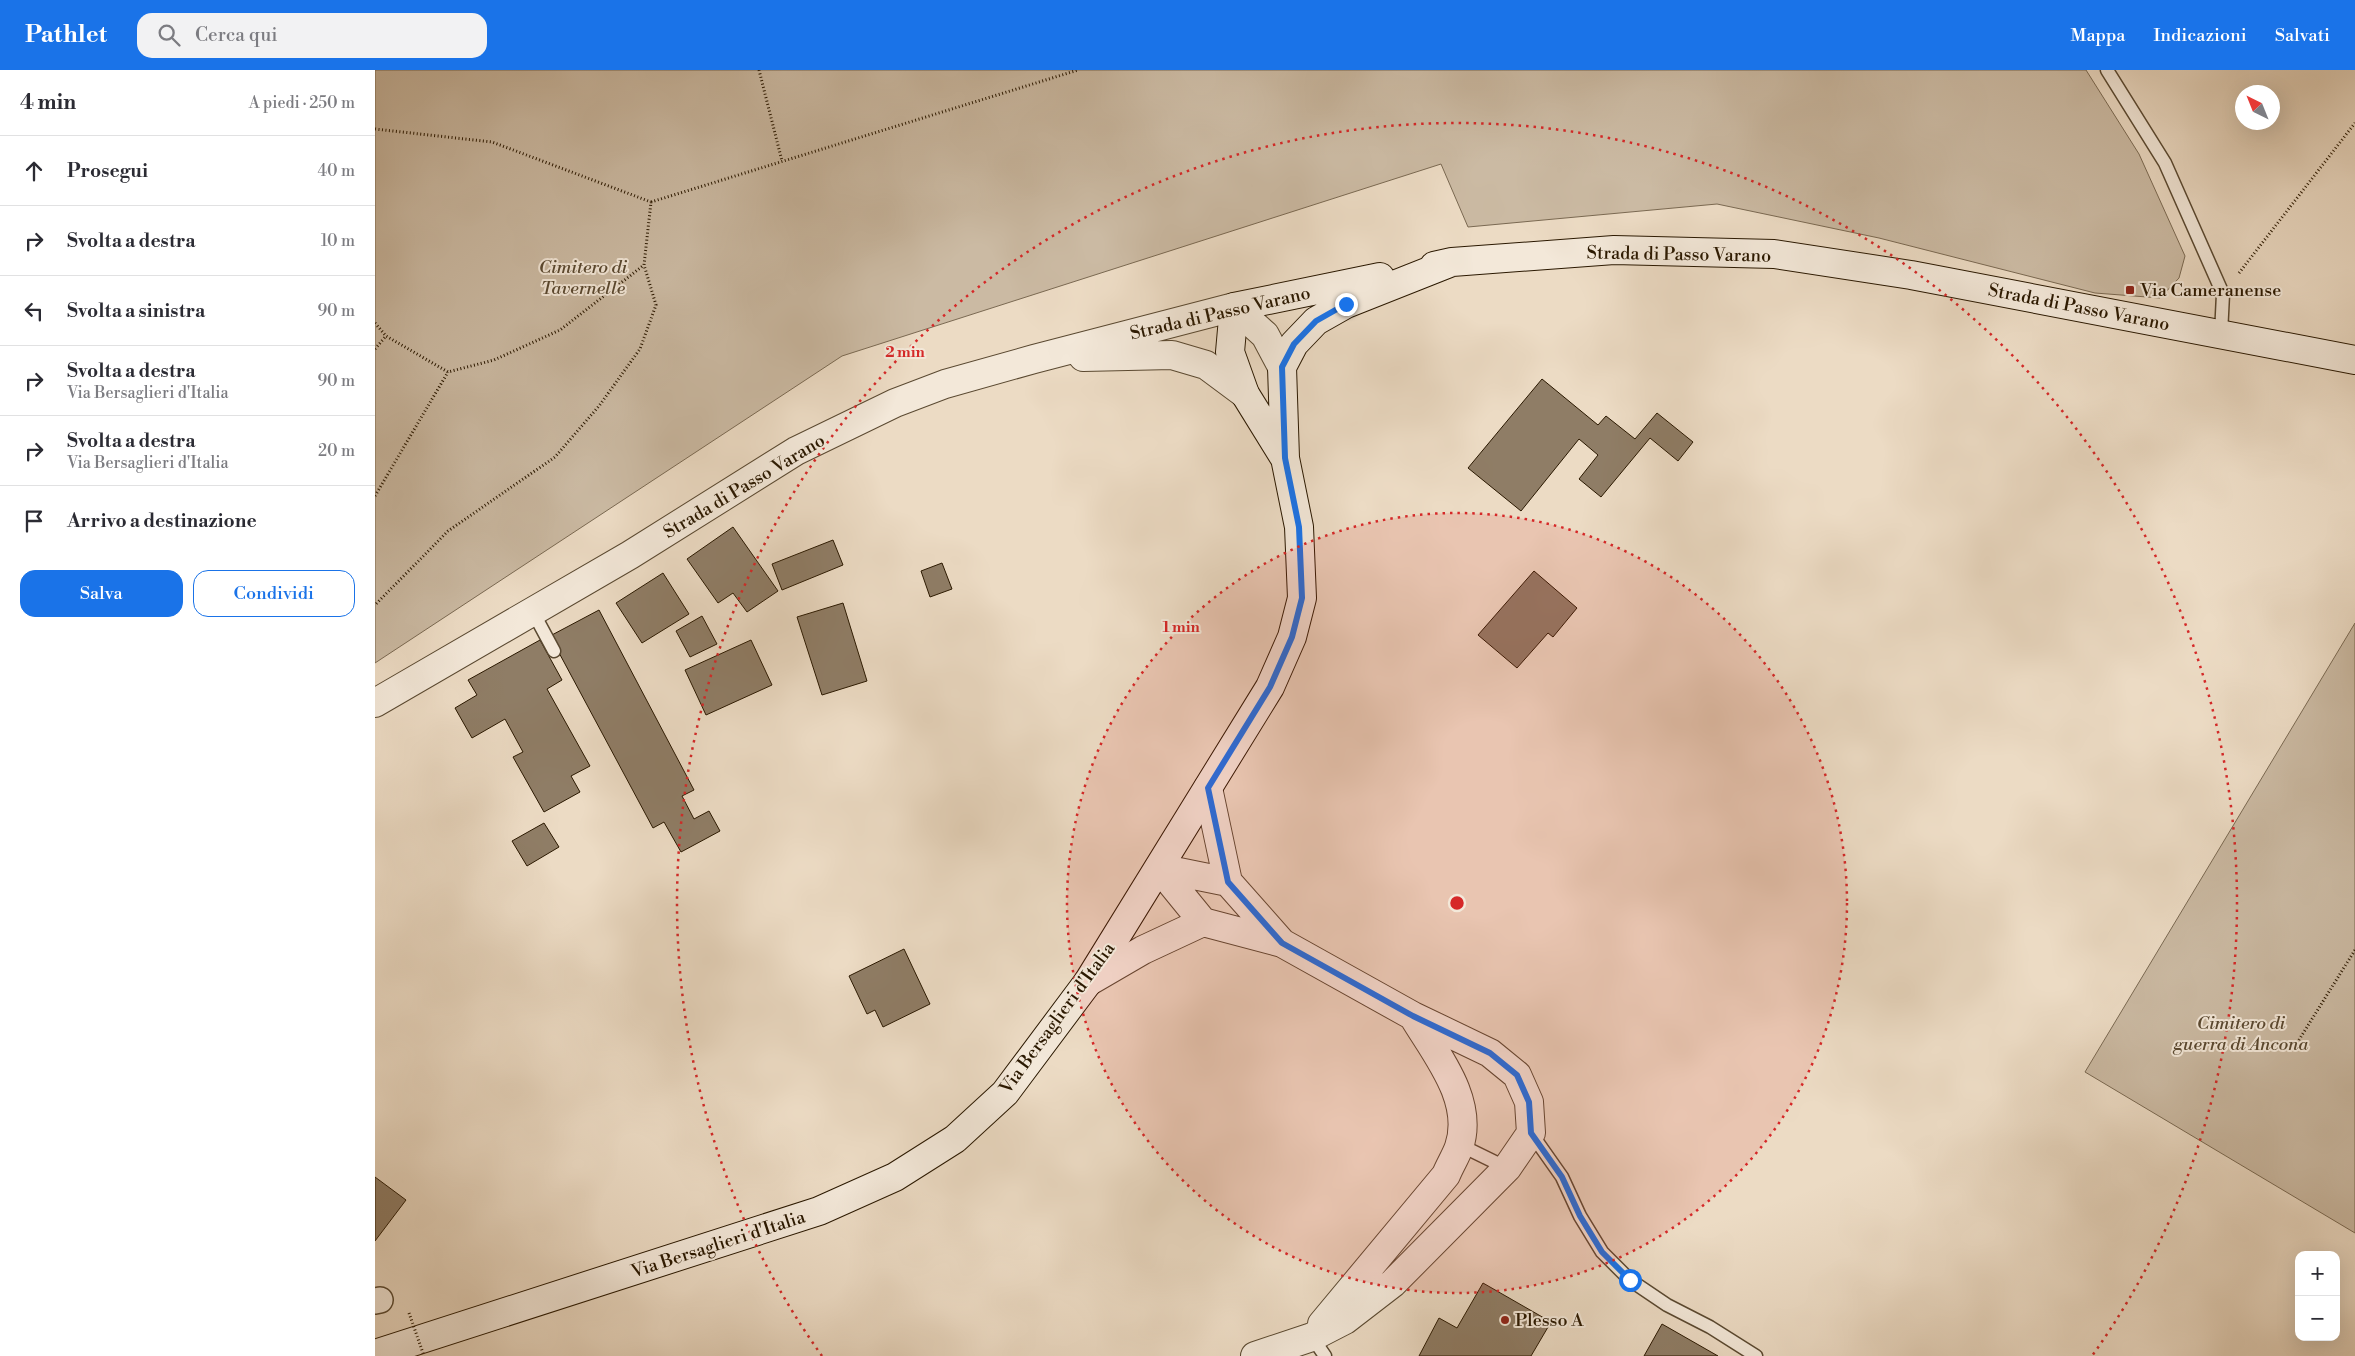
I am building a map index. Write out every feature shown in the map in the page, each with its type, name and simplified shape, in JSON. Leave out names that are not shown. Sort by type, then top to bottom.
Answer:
[{"type":"main road","name":"Strada di Passo Varano","points":[[375,703],[630,555],[796,450],[895,403],[945,384],[1234,307],[1452,262],[1614,250],[1775,254],[1911,275],[2354,361]]},
{"type":"main road","name":"Via Bersaglieri d'Italia","points":[[1282,367],[1294,344],[1316,321],[1346,304],[1452,262]]},
{"type":"main road","name":"Via Bersaglieri d'Italia","points":[[375,1354],[819,1211],[895,1177],[955,1139],[1005,1093],[1087,982],[1159,868],[1270,687],[1292,637],[1302,598],[1299,527],[1285,458],[1282,367],[1265,335],[1234,307]]},
{"type":"main road","name":"Via Bersaglieri d'Italia","points":[[1234,307],[1230,352],[1245,394],[1285,458]]},
{"type":"main road","name":"Via Bersaglieri d'Italia","points":[[1034,359],[1172,355],[1206,365],[1245,394]]},
{"type":"main road","points":[[1208,788],[1228,882],[1282,943]]},
{"type":"main road","points":[[1159,868],[1228,882]]},
{"type":"main road","points":[[1159,868],[1203,922],[1231,931],[1282,943],[1413,1016],[1490,1053],[1517,1075],[1529,1102],[1531,1133],[1507,1168],[1393,1283],[1345,1320],[1318,1346],[1255,1356]]},
{"type":"main road","points":[[1087,982],[1143,950],[1203,922]]},
{"type":"main road","points":[[1318,1346],[1446,1174],[1460,1145],[1462,1114],[1453,1082],[1413,1016]]},
{"type":"lane","points":[[2107,70],[2165,163],[2223,294],[2221,334]]},
{"type":"lane","points":[[533,612],[554,651]]},
{"type":"lane","points":[[1531,1133],[1562,1177],[1580,1216],[1602,1252],[1630,1280],[1667,1305],[1710,1327],[1756,1356]]},
{"type":"lane","points":[[1460,1145],[1507,1168]]},
{"type":"path","points":[[759,70],[782,161]]},
{"type":"path","points":[[375,129],[492,142],[651,202],[1078,70]]},
{"type":"path","points":[[2223,294],[2355,123]]},
{"type":"path","points":[[375,605],[448,531],[555,457],[599,406],[640,350],[656,305],[644,265],[651,202]]},
{"type":"path","points":[[375,323],[386,336],[448,372],[494,360],[559,330],[644,265]]},
{"type":"path","points":[[375,349],[386,336]]},
{"type":"path","points":[[375,496],[448,372]]},
{"type":"path","points":[[2297,1043],[2355,950]]},
{"type":"path","points":[[409,1313],[424,1356]]},
{"type":"green space","name":"Cimitero di Tavernelle","points":[[375,70],[2086,70],[2139,154],[2185,256],[2179,278],[2160,298],[2095,293],[1879,238],[1717,204],[1468,227],[1441,164],[842,356],[375,663]]},
{"type":"green space","name":"Cimitero di guerra di Ancona","points":[[2355,623],[2355,1233],[2085,1072]]},
{"type":"building","points":[[1542,379],[1598,425],[1606,416],[1635,439],[1657,413],[1693,442],[1678,461],[1650,438],[1601,497],[1579,479],[1598,455],[1579,439],[1521,511],[1468,468]]},
{"type":"building","points":[[733,527],[778,591],[747,612],[733,593],[718,603],[687,559]]},
{"type":"building","points":[[833,540],[843,565],[782,590],[772,564]]},
{"type":"building","points":[[942,563],[952,589],[930,597],[921,571]]},
{"type":"building","points":[[1534,571],[1577,608],[1553,637],[1548,633],[1517,668],[1478,635]]},
{"type":"building","points":[[663,573],[689,614],[642,643],[616,603]]},
{"type":"building","points":[[843,603],[867,681],[822,695],[797,617]]},
{"type":"building","points":[[599,610],[694,790],[682,796],[694,819],[709,811],[720,831],[681,852],[664,822],[653,828],[550,636]]},
{"type":"building","points":[[702,616],[717,644],[690,657],[676,631]]},
{"type":"building","points":[[540,640],[562,680],[547,689],[590,766],[571,776],[580,792],[544,812],[513,757],[523,752],[505,719],[472,738],[455,708],[477,695],[468,680]]},
{"type":"building","points":[[751,640],[772,685],[706,715],[685,670]]},
{"type":"building","points":[[544,823],[559,847],[527,866],[512,841]]},
{"type":"building","points":[[904,949],[930,1004],[883,1027],[875,1010],[867,1014],[849,976]]},
{"type":"building","points":[[375,1177],[406,1200],[375,1241]]},
{"type":"building","name":"Plesso A","points":[[1483,1283],[1551,1322],[1531,1356],[1419,1356],[1439,1318],[1457,1328]]},
{"type":"building","points":[[1662,1324],[1718,1356],[1644,1356]]},
{"type":"place","name":"Via Cameranense","points":[[2130,290]]},
{"type":"place","name":"Plesso A","points":[[1505,1320]]},
{"type":"route","points":[[1346,304],[1316,321],[1294,344],[1282,367],[1285,458],[1299,527],[1302,598],[1292,637],[1270,687],[1208,788],[1228,882],[1282,943],[1413,1016],[1490,1053],[1517,1075],[1529,1102],[1531,1133],[1562,1177],[1580,1216],[1602,1252],[1630,1280]]}]
